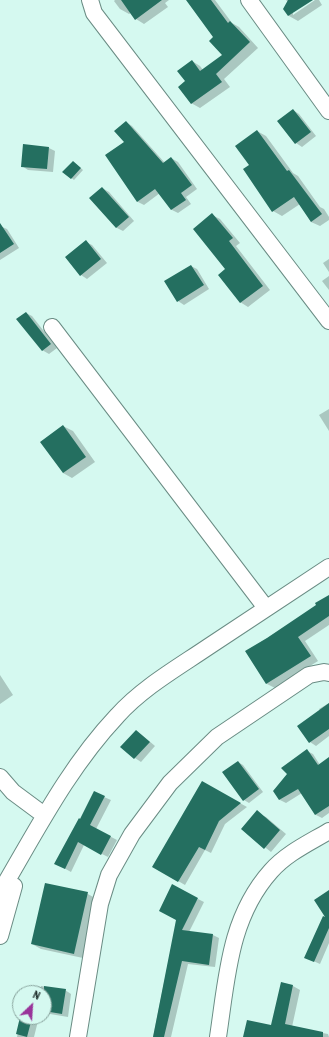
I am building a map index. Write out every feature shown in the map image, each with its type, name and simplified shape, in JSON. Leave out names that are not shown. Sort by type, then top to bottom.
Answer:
[{"type":"street","points":[[90,0],[94,13],[329,321]]},
{"type":"street","points":[[249,0],[329,111]]},
{"type":"street","points":[[52,326],[266,608]]},
{"type":"street","points":[[0,899],[5,884],[58,792],[83,756],[117,716],[139,695],[329,566]]},
{"type":"street","points":[[78,1037],[102,897],[109,875],[132,834],[170,783],[217,737],[309,675],[324,672],[329,673]]},
{"type":"street","points":[[0,777],[13,792],[44,815]]},
{"type":"street","points":[[218,1037],[232,948],[246,910],[256,891],[271,870],[287,856],[329,831]]},
{"type":"street","points":[[0,936],[24,852]]},
{"type":"building","points":[[121,0],[162,0],[135,20]]},
{"type":"building","points":[[186,0],[211,0],[228,23],[230,21],[250,42],[216,74],[222,82],[191,104],[178,87],[185,81],[177,71],[192,60],[200,71],[222,55],[209,41],[213,37]]},
{"type":"building","points":[[288,0],[313,0],[288,16],[283,9]]},
{"type":"building","points":[[293,109],[311,132],[295,144],[277,121]]},
{"type":"building","points":[[126,121],[163,163],[171,157],[192,185],[181,193],[186,200],[171,210],[155,189],[137,202],[105,155],[124,142],[114,131]]},
{"type":"building","points":[[257,130],[287,171],[289,170],[322,214],[311,222],[294,197],[272,212],[243,169],[249,165],[235,146]]},
{"type":"building","points":[[23,144],[49,147],[47,169],[21,167]]},
{"type":"building","points":[[73,161],[81,168],[71,179],[62,172]]},
{"type":"building","points":[[102,187],[129,217],[116,228],[89,198]]},
{"type":"building","points":[[212,213],[233,238],[229,241],[263,286],[240,303],[218,275],[225,269],[193,229]]},
{"type":"building","points":[[0,223],[14,244],[0,253]]},
{"type":"building","points":[[86,240],[101,259],[80,276],[65,257]]},
{"type":"building","points":[[191,265],[204,285],[177,302],[164,281]]},
{"type":"building","points":[[26,312],[51,344],[42,351],[16,319]]},
{"type":"building","points":[[63,425],[86,457],[63,473],[40,442]]},
{"type":"building","points":[[329,595],[329,616],[298,637],[311,656],[266,684],[245,651],[267,638],[316,605],[315,603]]},
{"type":"building","points":[[329,703],[329,729],[309,743],[297,726]]},
{"type":"building","points":[[136,730],[150,742],[134,759],[120,747]]},
{"type":"building","points":[[307,749],[318,765],[329,757],[329,806],[315,815],[298,789],[279,800],[273,791],[287,774],[281,768]]},
{"type":"building","points":[[238,761],[259,789],[243,801],[222,772]]},
{"type":"building","points":[[202,781],[241,803],[219,821],[205,850],[199,847],[178,882],[152,867]]},
{"type":"building","points":[[94,791],[105,796],[90,825],[111,836],[101,855],[78,842],[65,869],[54,864],[79,818],[80,819]]},
{"type":"building","points":[[257,810],[280,830],[264,849],[241,829]]},
{"type":"building","points":[[45,883],[88,892],[74,954],[31,944]]},
{"type":"building","points":[[172,884],[198,898],[182,930],[213,934],[209,965],[182,961],[164,1037],[153,1037],[176,920],[159,911]]},
{"type":"building","points":[[329,890],[329,928],[314,962],[304,958],[323,916],[325,917],[314,900]]},
{"type":"building","points":[[281,982],[293,985],[285,1024],[323,1032],[323,1037],[243,1037],[247,1020],[271,1025]]},
{"type":"building","points":[[52,987],[66,989],[62,1014],[52,1012]]},
{"type":"building","points":[[18,1025],[30,1025],[27,1037],[16,1034]]}]
